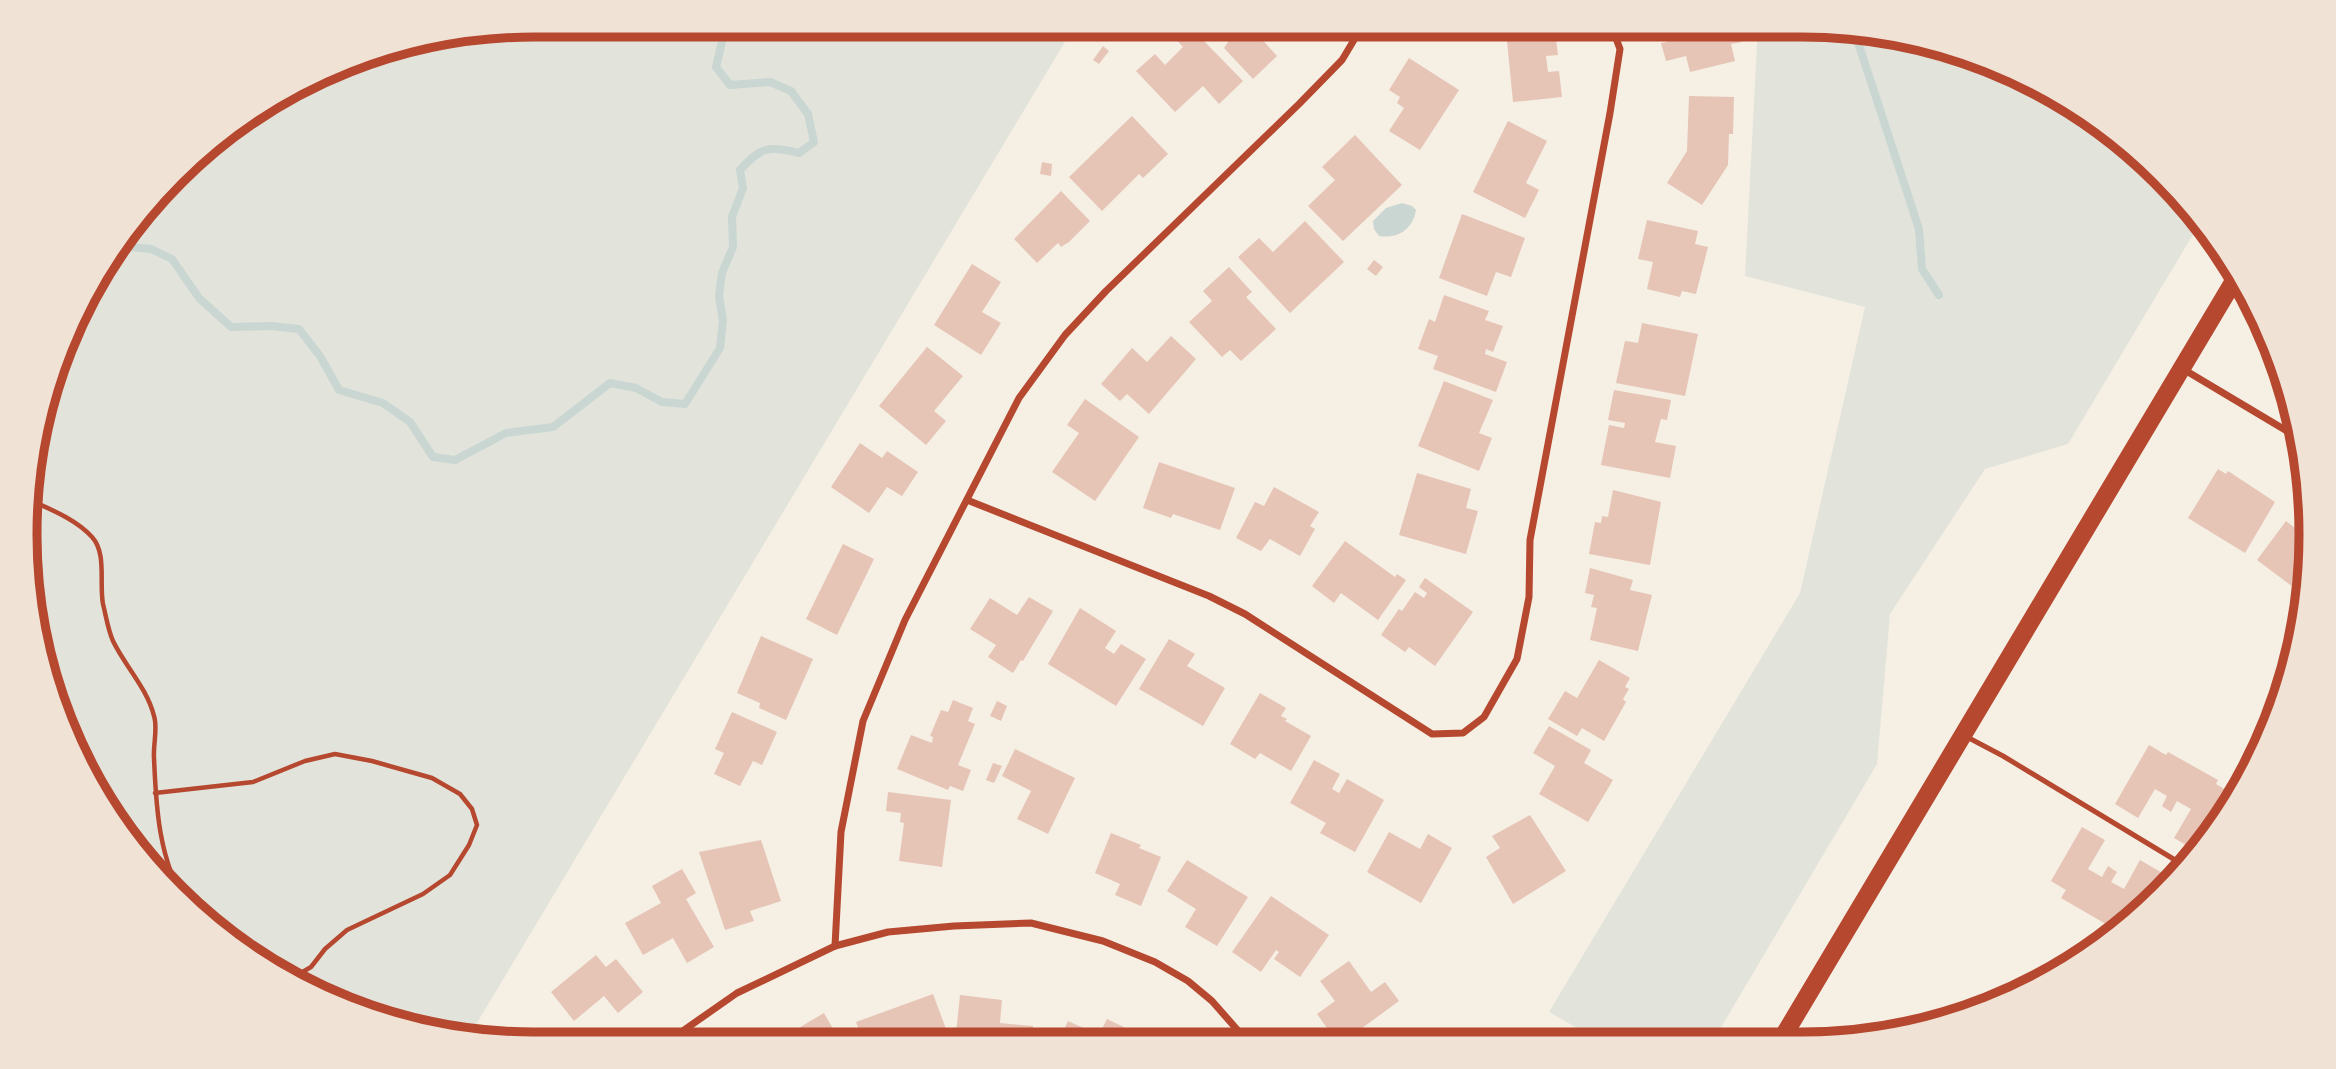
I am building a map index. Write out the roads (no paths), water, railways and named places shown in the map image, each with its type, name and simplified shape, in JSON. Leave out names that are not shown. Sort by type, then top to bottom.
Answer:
[{"type":"main road","points":[[1786,1032],[2232,284]]},
{"type":"street","points":[[835,946],[841,832],[863,721],[905,620],[1019,398],[1065,335],[1106,291],[1300,104],[1342,60],[1355,37]]},
{"type":"street","points":[[967,500],[1209,596],[1245,614],[1432,734],[1463,733],[1484,717],[1517,659],[1529,597],[1530,540],[1611,113],[1620,49],[1616,37]]},
{"type":"street","points":[[2182,369],[2289,432]]},
{"type":"street","points":[[681,1032],[737,993],[835,946],[888,932],[1031,923],[1103,941],[1155,962],[1188,981],[1212,1001],[1239,1032]]},
{"type":"lane","points":[[1965,735],[2177,861]]},
{"type":"waterway","points":[[129,247],[151,249],[172,259],[199,298],[231,327],[271,326],[299,329],[320,356],[339,390],[383,403],[410,422],[433,457],[455,460],[506,433],[553,427],[610,383],[636,388],[662,402],[685,404],[720,348],[723,321],[719,296],[722,273],[733,247],[732,217],[743,188],[740,170],[760,152],[780,149],[799,153],[814,142],[808,114],[791,91],[770,82],[730,85],[716,67],[723,37]]},
{"type":"waterway","points":[[1857,40],[1919,229],[1922,269],[1939,295]]}]
